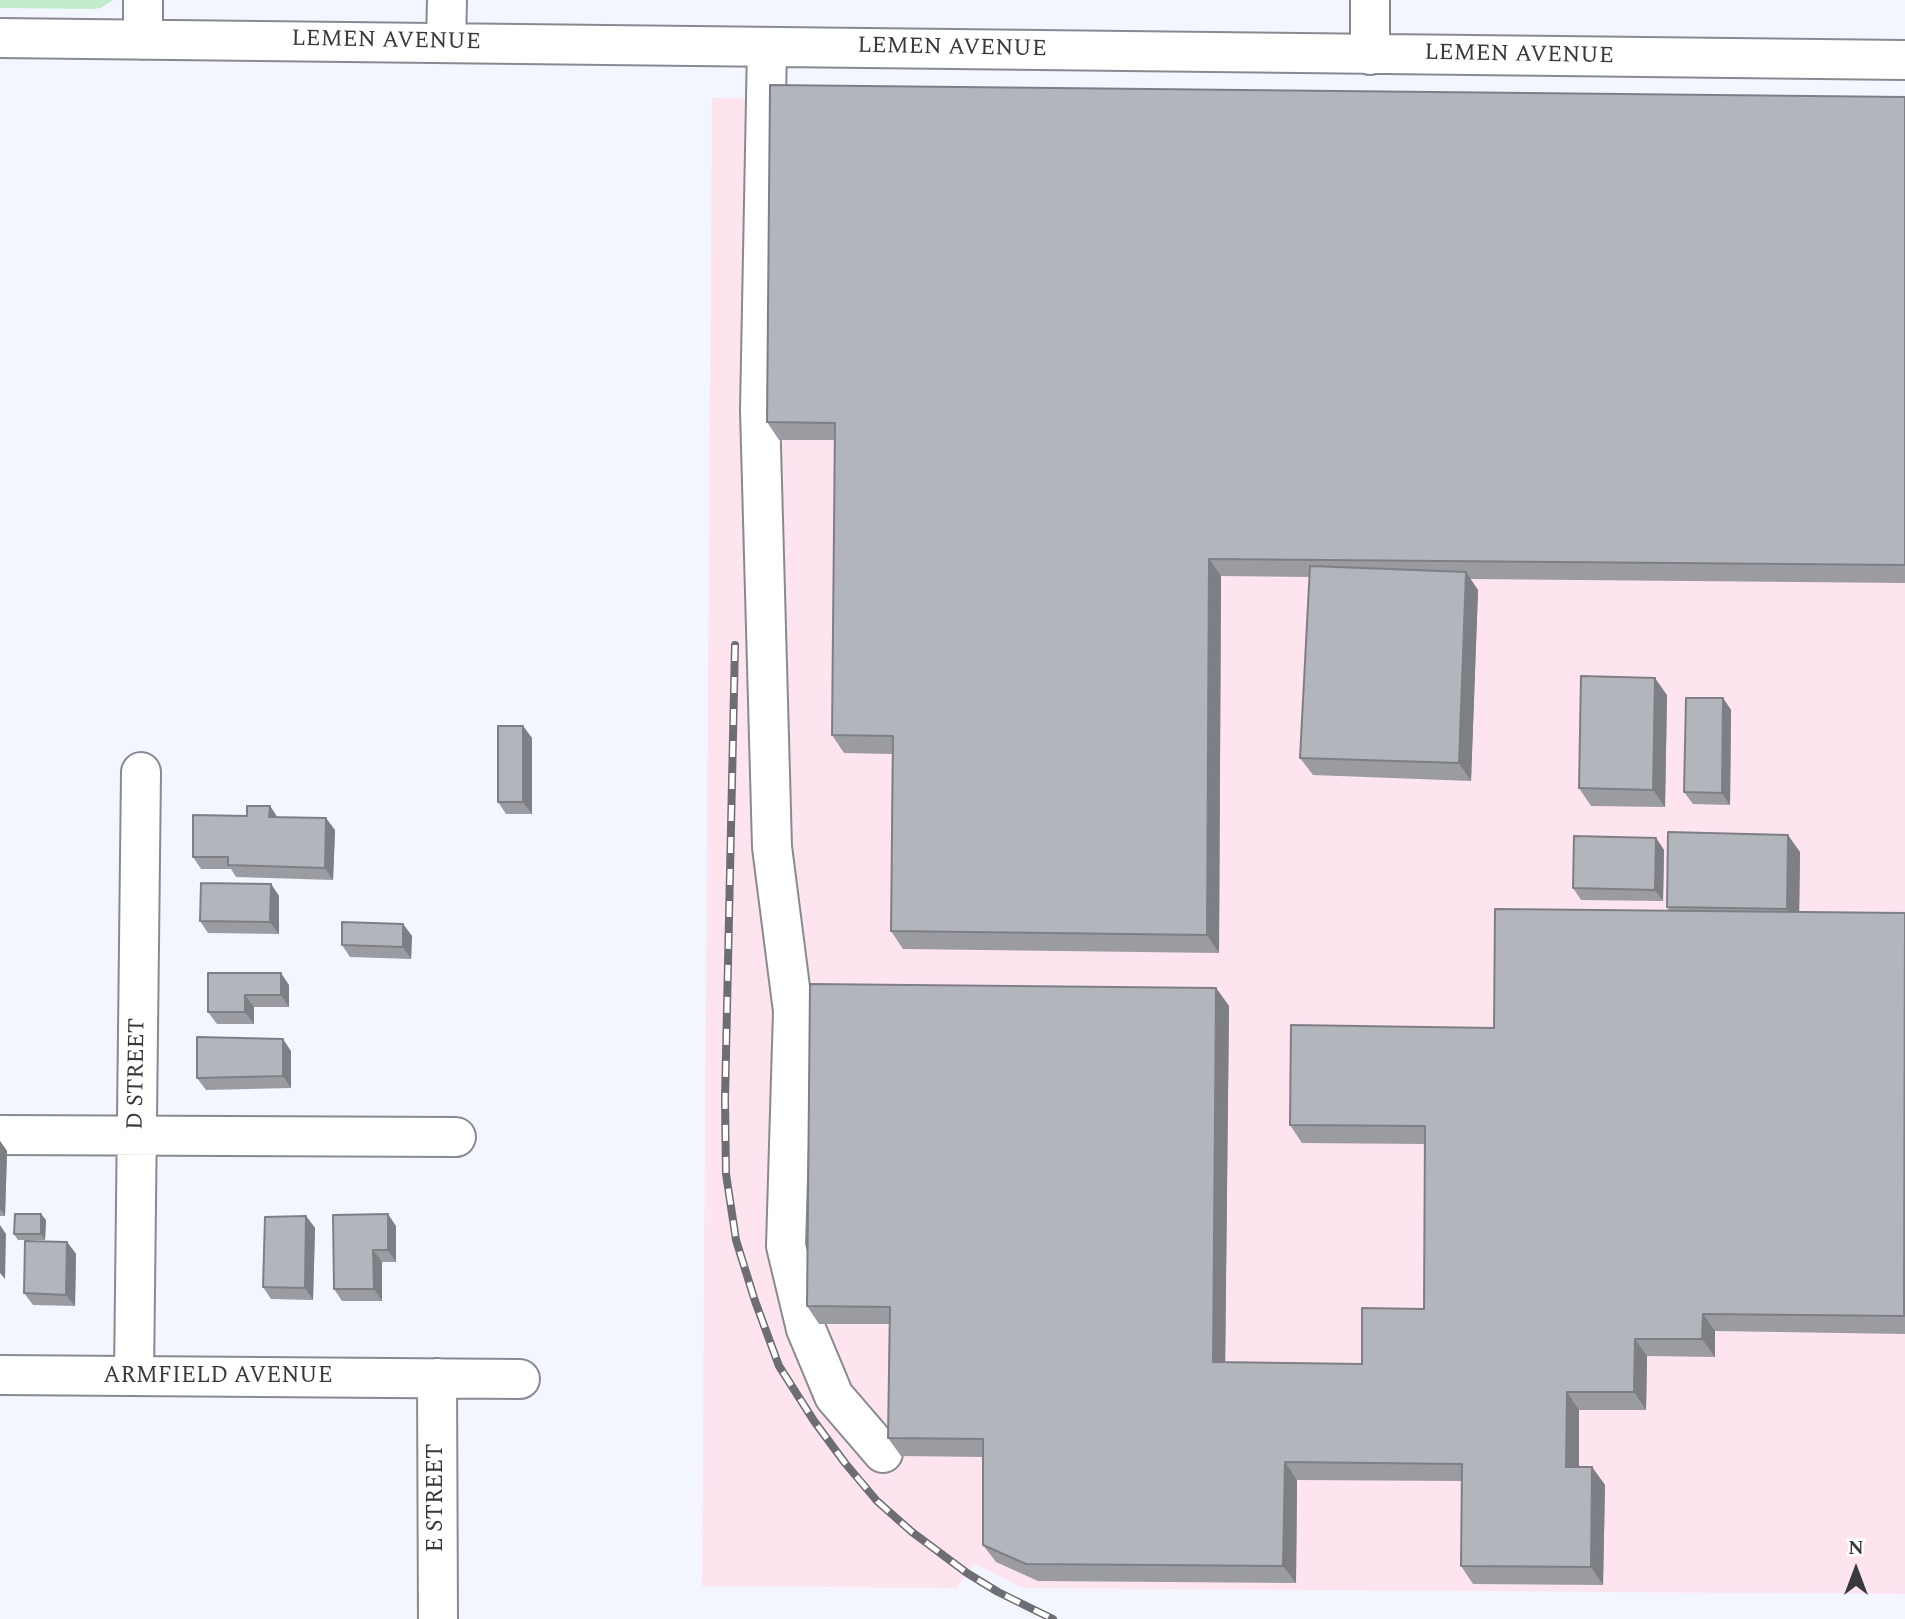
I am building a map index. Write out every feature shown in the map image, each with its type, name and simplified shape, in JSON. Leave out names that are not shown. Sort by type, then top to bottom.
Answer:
[{"type":"street","points":[[143,0],[143,40]]},
{"type":"street","points":[[446,42],[447,0]]},
{"type":"street","points":[[1370,0],[1370,55]]},
{"type":"street","name":"LEMEN AVENUE","points":[[0,38],[1905,60]]},
{"type":"street","points":[[767,47],[760,410],[772,847],[793,1011],[786,1246],[806,1329],[834,1396],[883,1452]]},
{"type":"street","name":"D STREET","points":[[134,1376],[141,772]]},
{"type":"street","points":[[0,1135],[456,1137]]},
{"type":"street","name":"ARMFIELD AVENUE","points":[[0,1376],[520,1379]]},
{"type":"street","name":"E STREET","points":[[437,1378],[438,1619]]},
{"type":"shaded area","points":[[712,98],[1905,108],[1905,1594],[1022,1588],[974,1563],[957,1588],[702,1586]]},
{"type":"green space","points":[[0,0],[113,0],[101,8],[93,9],[0,8]]},
{"type":"building","points":[[770,85],[1905,97],[1905,565],[1209,559],[1207,935],[891,931],[893,736],[832,735],[835,423],[767,422]]},
{"type":"building","points":[[1310,566],[1466,572],[1459,763],[1300,758]]},
{"type":"building","points":[[1581,676],[1655,678],[1653,790],[1579,788]]},
{"type":"building","points":[[1686,698],[1723,698],[1722,793],[1684,792]]},
{"type":"building","points":[[498,726],[523,726],[523,802],[498,802]]},
{"type":"building","points":[[247,806],[270,806],[269,817],[326,818],[325,868],[228,865],[228,857],[193,857],[193,815],[247,816]]},
{"type":"building","points":[[1668,832],[1788,835],[1787,909],[1667,907]]},
{"type":"building","points":[[1574,836],[1656,838],[1655,890],[1573,888]]},
{"type":"building","points":[[201,883],[271,884],[270,922],[200,921]]},
{"type":"building","points":[[1495,909],[1905,913],[1904,1316],[1703,1314],[1702,1339],[1635,1339],[1634,1392],[1567,1392],[1566,1467],[1592,1467],[1591,1567],[1461,1566],[1462,1464],[1285,1462],[1283,1566],[1026,1564],[983,1545],[983,1439],[888,1438],[890,1307],[807,1306],[810,984],[1216,988],[1213,1362],[1362,1364],[1362,1308],[1424,1309],[1425,1126],[1290,1125],[1291,1025],[1494,1028]]},
{"type":"building","points":[[342,922],[403,924],[403,947],[342,945]]},
{"type":"building","points":[[208,973],[281,973],[281,995],[245,995],[245,1012],[208,1012]]},
{"type":"building","points":[[197,1037],[283,1039],[283,1076],[197,1078]]},
{"type":"building","points":[[15,1214],[41,1214],[41,1234],[14,1234]]},
{"type":"building","points":[[388,1214],[388,1250],[373,1250],[374,1289],[334,1289],[333,1215]]},
{"type":"building","points":[[306,1216],[305,1288],[263,1287],[265,1217]]},
{"type":"building","points":[[25,1241],[67,1242],[66,1295],[24,1293]]},
{"type":"railway","points":[[735,645],[725,1099],[726,1174],[736,1240],[755,1301],[779,1366],[814,1421],[877,1501],[912,1532],[967,1573],[998,1592],[1053,1619]]}]
